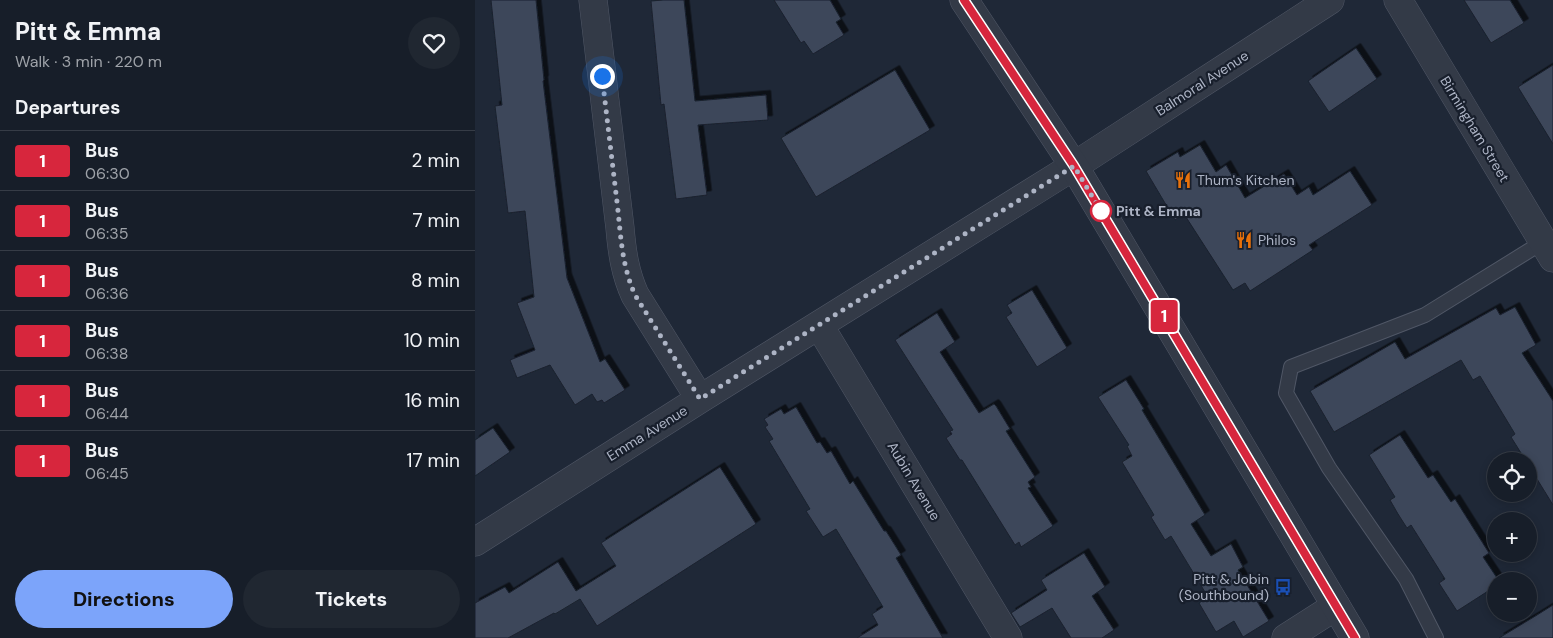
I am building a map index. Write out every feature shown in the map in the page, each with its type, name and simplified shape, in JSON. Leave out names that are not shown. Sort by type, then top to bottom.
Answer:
[{"type":"street","points":[[593,0],[623,258],[627,278],[635,295],[700,399]]},
{"type":"street","points":[[964,0],[1074,166],[1355,638]]},
{"type":"street","name":"Balmoral Avenue","points":[[1074,166],[1330,0]]},
{"type":"street","name":"Birmingham Street","points":[[1398,0],[1548,250]]},
{"type":"street","name":"Emma Avenue","points":[[475,542],[819,324],[1074,166]]},
{"type":"street","name":"Aubin Avenue","points":[[819,324],[1008,638]]},
{"type":"street","points":[[1286,638],[1335,606]]},
{"type":"lane","points":[[1436,638],[1405,579],[1329,468],[1286,393],[1291,367],[1425,315],[1548,250]]},
{"type":"building","points":[[491,0],[536,0],[543,81],[567,278],[600,362],[605,359],[625,390],[604,403],[602,400],[597,402],[592,394],[575,405],[550,365],[517,378],[510,360],[535,350],[517,303],[534,297],[525,211],[508,213],[495,106],[502,105]]},
{"type":"building","points":[[684,0],[695,101],[766,95],[768,120],[698,125],[707,195],[676,199],[664,104],[661,105],[651,1]]},
{"type":"building","points":[[774,0],[830,0],[841,19],[836,22],[844,35],[813,54],[804,41],[801,43]]},
{"type":"building","points":[[1464,0],[1510,0],[1524,23],[1491,43]]},
{"type":"building","points":[[1356,48],[1377,79],[1329,112],[1308,81]]},
{"type":"building","points":[[1553,65],[1553,144],[1518,87]]},
{"type":"building","points":[[895,70],[930,130],[816,197],[781,138]]},
{"type":"building","points":[[1200,145],[1216,172],[1226,165],[1245,198],[1284,174],[1297,195],[1309,187],[1313,195],[1350,171],[1372,205],[1309,245],[1313,250],[1250,291],[1245,283],[1233,290],[1184,214],[1175,220],[1146,171],[1178,152],[1180,157]]},
{"type":"building","points":[[1032,290],[1067,348],[1037,367],[1006,317],[1012,313],[1007,305]]},
{"type":"building","points":[[1515,307],[1536,345],[1522,353],[1553,401],[1553,505],[1537,479],[1537,452],[1520,452],[1511,437],[1515,434],[1480,376],[1473,380],[1461,360],[1334,432],[1310,391],[1395,342],[1405,359],[1496,308],[1500,315]]},
{"type":"building","points":[[937,313],[955,342],[940,352],[979,413],[994,404],[996,406],[1010,429],[1006,431],[1035,477],[1028,482],[1031,487],[1028,488],[1053,526],[1021,547],[1019,542],[1015,545],[962,460],[960,460],[946,438],[952,434],[950,431],[953,430],[895,340]]},
{"type":"building","points":[[1126,380],[1205,515],[1191,524],[1211,556],[1231,544],[1243,567],[1238,570],[1269,621],[1243,637],[1234,621],[1216,632],[1199,603],[1208,597],[1171,536],[1165,540],[1151,517],[1154,515],[1122,462],[1132,456],[1127,446],[1129,445],[1098,397]]},
{"type":"building","points":[[796,407],[817,443],[820,442],[827,453],[831,451],[850,484],[853,481],[884,531],[886,531],[901,555],[896,558],[943,638],[857,638],[878,625],[872,614],[883,607],[836,529],[823,537],[806,511],[810,509],[769,441],[773,439],[765,427],[768,425],[764,419],[781,409],[784,414]]},
{"type":"building","points":[[493,428],[510,452],[475,476],[475,440]]},
{"type":"building","points":[[1400,435],[1428,478],[1433,475],[1451,502],[1455,499],[1487,550],[1487,554],[1483,557],[1493,572],[1487,572],[1487,592],[1457,611],[1439,583],[1445,579],[1411,525],[1407,528],[1398,514],[1390,500],[1395,497],[1369,455]]},
{"type":"building","points":[[720,467],[756,524],[597,626],[580,599],[508,638],[475,638],[475,603],[505,587],[509,593],[558,562],[576,591],[616,566],[601,543]]},
{"type":"building","points":[[1084,553],[1105,587],[1092,596],[1114,630],[1102,638],[1071,638],[1052,608],[1020,627],[1011,613],[1047,590],[1041,580]]},
{"type":"building","points":[[1553,605],[1553,638],[1499,638],[1525,622],[1537,622],[1537,615]]},
{"type":"bus line","name":"1","points":[[964,0],[1074,166],[1355,638]]},
{"type":"place","name":"Thum's Kitchen","points":[[1183,180]]},
{"type":"place","name":"Pitt & Emma","points":[[1101,211]]},
{"type":"place","name":"Philos","points":[[1244,240]]},
{"type":"place","name":"Pitt & Jobin (Southbound)","points":[[1283,587]]},
{"type":"route","points":[[602,76],[623,258],[627,278],[635,295],[700,399],[1074,166],[1101,211]]}]
